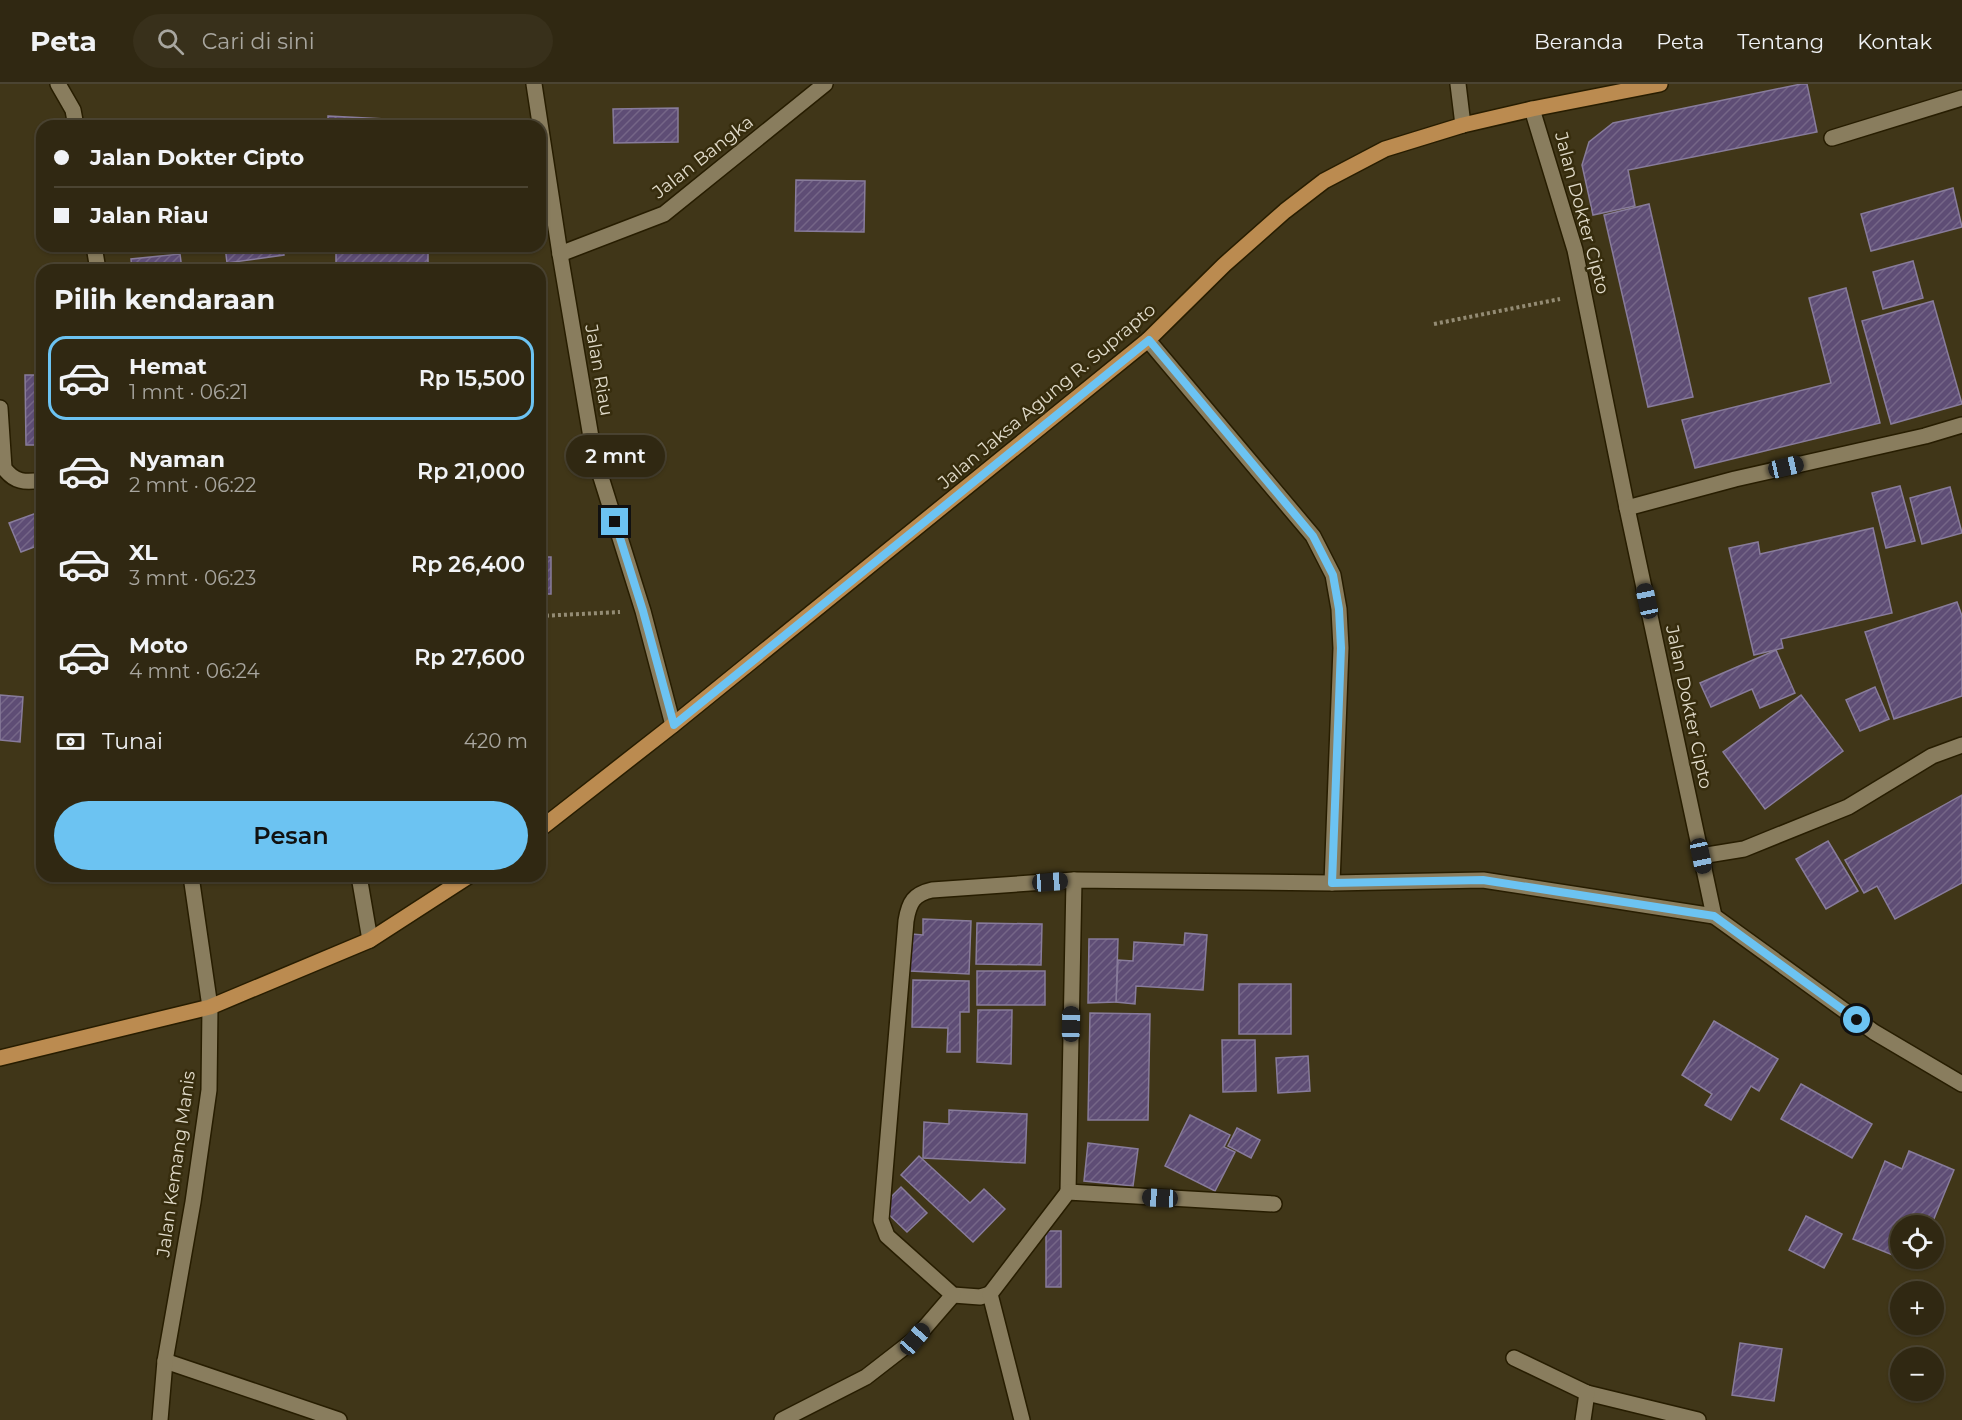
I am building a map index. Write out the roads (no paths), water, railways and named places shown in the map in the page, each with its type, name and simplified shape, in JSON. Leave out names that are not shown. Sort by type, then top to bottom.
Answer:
[{"type":"main road","name":"Jalan Jaksa Agung R. Suprapto","points":[[546,824],[674,725],[1149,340],[1224,265],[1285,211],[1324,181],[1385,149],[1463,125],[1660,84]]},
{"type":"main road","points":[[0,1058],[210,1007],[370,940],[460,882]]},
{"type":"street","points":[[58,84],[73,110],[75,120]]},
{"type":"street","name":"Jalan Riau","points":[[534,84],[540,120]]},
{"type":"street","name":"Jalan Bangka","points":[[560,254],[664,214],[825,84]]},
{"type":"street","points":[[1458,84],[1463,125]]},
{"type":"street","points":[[1832,138],[1962,98]]},
{"type":"street","name":"Jalan Dokter Cipto","points":[[1532,109],[1575,250],[1627,508],[1714,916]]},
{"type":"street","name":"Jalan Riau","points":[[546,162],[594,455],[643,611],[674,725]]},
{"type":"street","points":[[1149,340],[1313,536],[1333,575],[1339,609],[1341,648],[1332,883]]},
{"type":"street","points":[[0,408],[4,468],[9,475],[19,481],[36,480]]},
{"type":"street","points":[[1627,508],[1735,479],[1924,436],[1962,424]]},
{"type":"street","points":[[1701,856],[1744,849],[1848,807],[1932,756],[1962,745]]},
{"type":"street","points":[[1074,880],[1068,1192],[990,1294],[980,1297],[953,1295],[887,1236],[881,1220],[908,909],[913,898],[932,890],[1074,880],[1332,883],[1483,880],[1714,916],[1874,1032],[1962,1084]]},
{"type":"street","name":"Jalan Kemang Manis","points":[[160,1420],[165,1361],[193,1202],[209,1090],[210,1007],[192,882]]},
{"type":"street","points":[[360,882],[370,940]]},
{"type":"street","points":[[1068,1192],[1275,1204]]},
{"type":"street","points":[[990,1294],[1022,1420]]},
{"type":"street","points":[[782,1420],[866,1377],[915,1339],[953,1295]]},
{"type":"street","points":[[1514,1358],[1587,1394],[1698,1420]]},
{"type":"street","points":[[165,1361],[339,1420]]},
{"type":"street","points":[[1583,1420],[1587,1394]]}]
